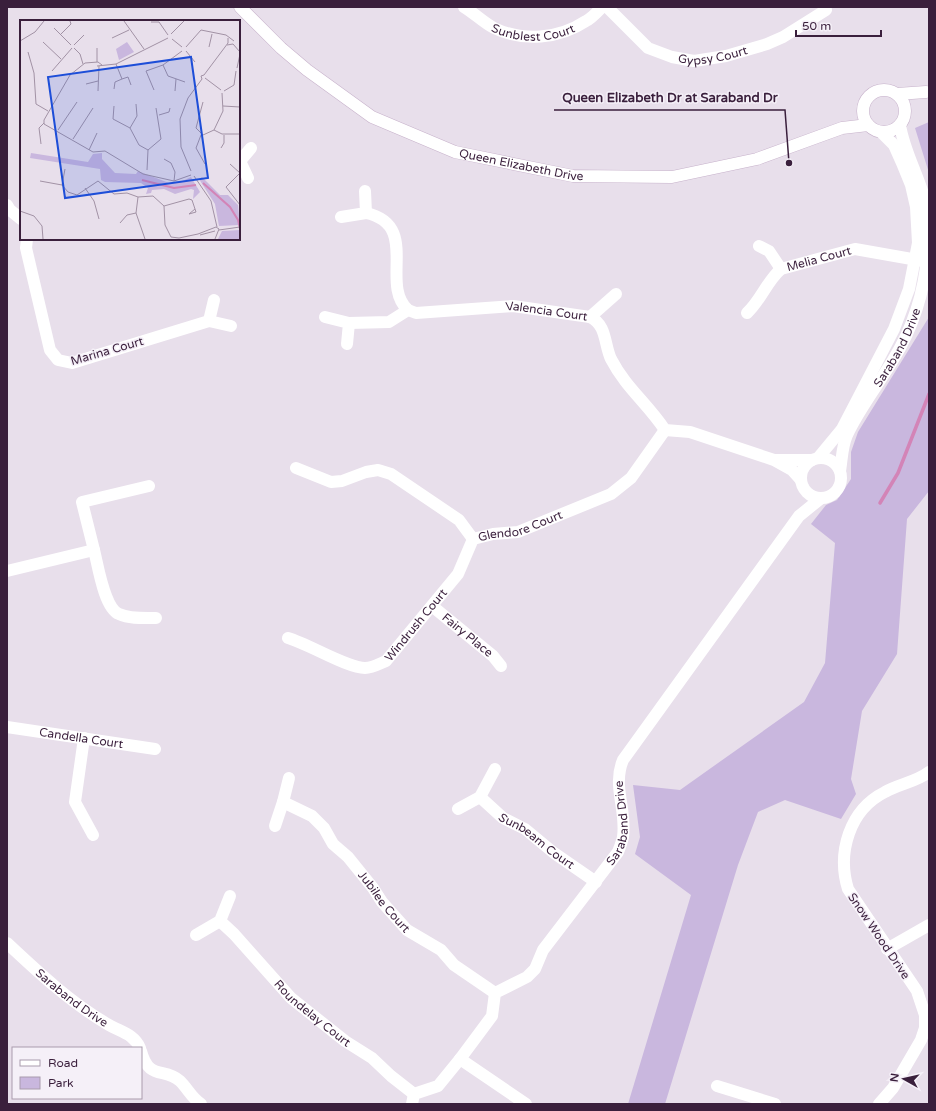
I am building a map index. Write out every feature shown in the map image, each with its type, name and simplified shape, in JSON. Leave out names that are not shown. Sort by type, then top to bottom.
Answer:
[{"type":"street","name":"Queen Elizabeth Drive","points":[[240,7],[281,48],[302,66],[372,117],[455,152],[573,176],[672,176],[756,159],[842,128],[868,125]]},
{"type":"street","name":"Sunblest Court","points":[[464,7],[493,28],[514,36],[532,38],[548,36],[568,30],[586,22],[602,7]]},
{"type":"street","name":"Gypsy Court","points":[[608,7],[648,48],[672,57],[694,61],[726,56],[766,44],[784,37],[826,10]]},
{"type":"street","points":[[897,94],[905,106],[905,113],[900,125],[888,132],[881,132],[868,125],[864,118],[863,110],[869,97],[875,92],[882,90],[897,94],[927,91]]},
{"type":"street","points":[[905,106],[927,91]]},
{"type":"street","name":"Queen Elizabeth Drive","points":[[842,128],[863,110]]},
{"type":"street","name":"Saraband Drive","points":[[840,471],[847,436],[894,359],[914,319],[928,262],[928,218],[924,198],[905,148],[900,125]]},
{"type":"street","name":"Saraband Drive","points":[[815,459],[842,429],[894,330],[909,289],[915,260],[918,243],[916,207],[911,185],[894,145],[881,132]]},
{"type":"street","points":[[240,160],[251,148]]},
{"type":"street","points":[[240,163],[248,178]]},
{"type":"street","points":[[365,190],[366,213]]},
{"type":"street","points":[[7,205],[10,210],[20,218]]},
{"type":"street","points":[[325,317],[349,323],[389,322],[408,310],[401,304],[398,295],[396,241],[393,230],[384,219],[366,213],[341,217]]},
{"type":"street","name":"Marina Court","points":[[26,240],[26,248],[50,350],[58,360],[72,363],[209,320]]},
{"type":"street","name":"Melia Court","points":[[759,246],[768,252],[781,269]]},
{"type":"street","name":"Melia Court","points":[[747,313],[756,304],[773,275],[781,269],[855,249],[928,262]]},
{"type":"street","points":[[590,317],[616,294]]},
{"type":"street","points":[[214,300],[209,320],[231,326]]},
{"type":"street","name":"Valencia Court","points":[[408,310],[416,313],[513,306],[590,317],[598,320],[602,328],[610,356],[618,372],[628,387],[652,411],[665,430]]},
{"type":"street","points":[[347,344],[349,323]]},
{"type":"street","points":[[665,430],[690,432],[774,460],[792,470],[808,494],[820,499],[826,498],[837,490],[840,484],[840,471],[831,461],[815,459],[774,460]]},
{"type":"street","name":"Glendore Court","points":[[296,468],[331,482],[342,481],[366,472],[378,470],[391,474],[459,520],[473,539],[493,534],[518,532],[611,494],[631,478],[665,430]]},
{"type":"street","points":[[802,485],[803,468],[815,459]]},
{"type":"street","name":"Saraband Drive","points":[[799,516],[802,485]]},
{"type":"street","points":[[150,486],[82,502],[106,598],[110,607],[118,614],[128,617],[156,618]]},
{"type":"street","name":"Saraband Drive","points":[[495,993],[527,977],[535,969],[543,950],[618,852],[623,838],[623,823],[618,770],[623,760],[799,516],[820,499]]},
{"type":"street","name":"Windrush Court","points":[[288,638],[304,643],[353,666],[365,668],[375,666],[386,661],[458,574],[473,539]]},
{"type":"street","points":[[7,571],[94,550]]},
{"type":"street","name":"Fairy Place","points":[[432,606],[493,656],[501,666]]},
{"type":"street","name":"Candella Court","points":[[7,726],[155,749]]},
{"type":"street","points":[[84,738],[76,802],[93,835]]},
{"type":"street","points":[[458,809],[480,797],[495,769]]},
{"type":"street","name":"Snow Wood Drive","points":[[879,1104],[903,1072],[921,1040],[925,1028],[925,1015],[919,997],[848,889],[844,876],[844,861],[847,840],[858,814],[870,801],[883,792],[913,781],[929,772]]},
{"type":"street","points":[[275,826],[290,778]]},
{"type":"street","name":"Sunbeam Court","points":[[480,797],[503,818],[525,829],[554,854],[596,882]]},
{"type":"street","name":"Jubilee Court","points":[[283,802],[312,816],[324,828],[333,844],[348,857],[373,888],[382,902],[407,930],[441,950],[454,965],[495,993]]},
{"type":"street","points":[[196,936],[220,922],[230,896]]},
{"type":"street","name":"Roundelay Court","points":[[220,922],[234,934],[291,998],[345,1041],[372,1058],[413,1099]]},
{"type":"street","points":[[887,949],[929,926]]},
{"type":"street","name":"Saraband Drive","points":[[7,943],[53,986],[109,1025],[132,1036],[139,1047]]},
{"type":"street","points":[[413,1099],[438,1086],[460,1059],[492,1016],[495,993]]},
{"type":"street","points":[[142,1055],[144,1062],[152,1070],[180,1081],[191,1097],[201,1104]]},
{"type":"street","points":[[460,1059],[526,1104]]},
{"type":"street","points":[[717,1086],[775,1104]]},
{"type":"green space","points":[[929,122],[929,173],[915,128]]},
{"type":"green space","points":[[929,317],[929,491],[907,519],[897,654],[862,711],[851,779],[856,794],[841,819],[785,800],[758,812],[738,865],[665,1104],[628,1104],[691,895],[635,854],[640,837],[633,785],[680,790],[804,702],[825,663],[835,543],[811,524],[826,505],[837,500],[851,479],[851,452],[858,432]]},
{"type":"waterway","points":[[880,503],[898,473],[929,394]]},
{"type":"place","name":"Queen Elizabeth Dr at Saraband Dr","points":[[789,163]]}]
